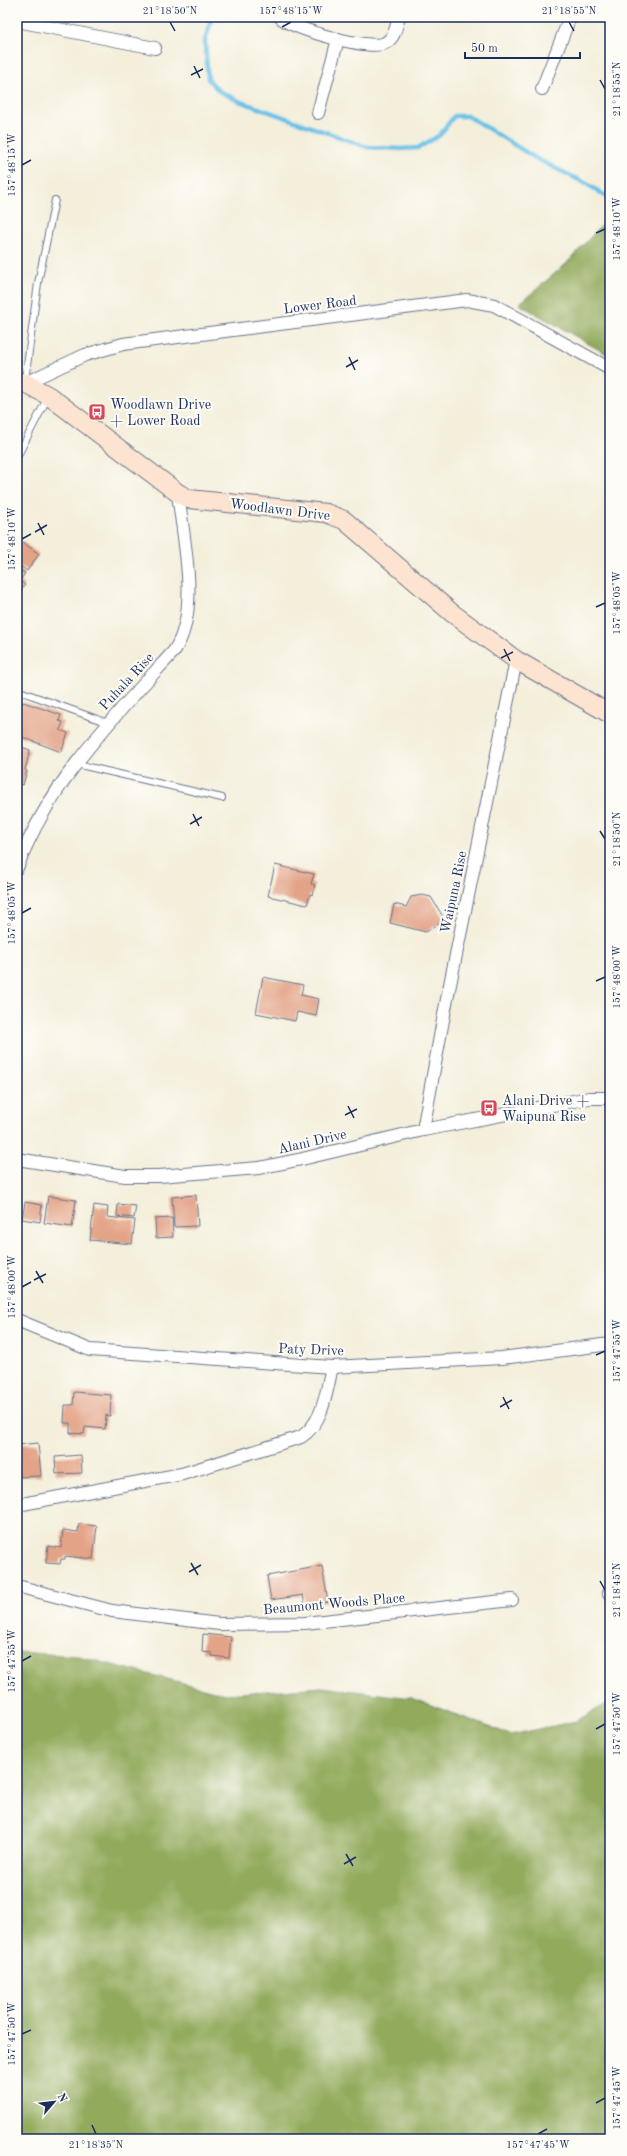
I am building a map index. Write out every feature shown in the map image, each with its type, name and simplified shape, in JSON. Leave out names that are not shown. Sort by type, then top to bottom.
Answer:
[{"type":"street","points":[[280,17],[287,23],[338,39],[370,46],[381,45],[393,36],[399,17]]},
{"type":"street","points":[[542,89],[570,17]]},
{"type":"street","points":[[17,21],[154,48]]},
{"type":"street","points":[[318,113],[338,39]]},
{"type":"street","name":"Lower Road","points":[[21,382],[85,355],[123,344],[467,300],[494,305],[610,369]]},
{"type":"street","name":"Woodlawn Drive","points":[[21,382],[49,396],[178,493],[189,499],[335,515],[344,520],[452,613],[516,660],[610,714]]},
{"type":"street","name":"Puhala Rise","points":[[17,868],[31,833],[44,809],[76,764],[108,723],[174,651],[181,640],[189,587],[178,493]]},
{"type":"street","name":"Waipuna Rise","points":[[423,1130],[445,1009],[516,660]]},
{"type":"street","name":"Alani Drive","points":[[17,1160],[125,1176],[159,1176],[259,1168],[423,1130],[589,1098],[610,1098]]},
{"type":"street","name":"Paty Drive","points":[[17,1320],[90,1350],[332,1367],[502,1358],[610,1344]]},
{"type":"street","points":[[17,1505],[182,1474],[301,1437],[310,1430],[320,1415],[332,1367]]},
{"type":"street","name":"Beaumont Woods Place","points":[[17,1586],[112,1611],[219,1624],[305,1623],[512,1600]]},
{"type":"lane","points":[[21,382],[38,283],[55,200]]},
{"type":"lane","points":[[17,457],[49,396]]},
{"type":"lane","points":[[17,690],[108,723]]},
{"type":"lane","points":[[76,764],[222,798]]},
{"type":"green space","points":[[610,216],[610,356],[519,304],[566,264]]},
{"type":"green space","points":[[17,1652],[78,1656],[226,1694],[321,1687],[412,1698],[511,1735],[576,1721],[610,1702],[610,2139],[17,2139]]},
{"type":"building","points":[[17,538],[39,554],[27,571],[22,567],[20,570],[25,573],[20,581],[25,585],[17,596]]},
{"type":"building","points":[[23,702],[61,715],[59,721],[63,722],[60,730],[68,733],[61,752],[17,735],[17,715],[18,716]]},
{"type":"building","points":[[17,745],[30,750],[23,785],[17,783]]},
{"type":"building","points":[[275,865],[314,874],[311,884],[315,885],[312,895],[310,894],[307,905],[268,896]]},
{"type":"building","points":[[422,895],[431,897],[445,920],[426,932],[390,923],[394,904],[406,907],[411,897]]},
{"type":"building","points":[[263,977],[303,985],[301,995],[319,999],[316,1016],[297,1012],[295,1021],[256,1013]]},
{"type":"building","points":[[196,1195],[198,1226],[174,1227],[172,1197]]},
{"type":"building","points":[[48,1196],[76,1200],[72,1227],[44,1223]]},
{"type":"building","points":[[25,1202],[42,1205],[40,1222],[22,1219]]},
{"type":"building","points":[[118,1204],[136,1206],[134,1218],[117,1216]]},
{"type":"building","points":[[94,1205],[108,1207],[107,1217],[135,1220],[132,1244],[90,1240]]},
{"type":"building","points":[[172,1218],[173,1237],[156,1238],[155,1219]]},
{"type":"building","points":[[74,1392],[111,1395],[110,1416],[106,1415],[105,1429],[85,1427],[84,1434],[70,1433],[70,1423],[64,1423],[65,1405],[73,1405]]},
{"type":"building","points":[[38,1443],[41,1476],[17,1477],[17,1445]]},
{"type":"building","points":[[81,1455],[82,1473],[56,1474],[55,1457]]},
{"type":"building","points":[[79,1524],[97,1526],[93,1559],[65,1556],[65,1559],[61,1559],[60,1564],[46,1563],[48,1546],[61,1548],[63,1530],[78,1532]]},
{"type":"building","points":[[322,1566],[328,1602],[305,1606],[303,1595],[271,1600],[267,1576]]},
{"type":"building","points":[[203,1634],[231,1637],[229,1658],[212,1656],[212,1653],[202,1652]]},
{"type":"waterway","points":[[212,17],[205,41],[208,79],[219,91],[239,101],[367,147],[400,149],[418,148],[440,135],[454,116],[468,116],[537,159],[587,184],[610,199]]},
{"type":"place","name":"Woodlawn Drive + Lower Road","points":[[97,412]]},
{"type":"place","name":"Alani Drive + Waipuna Rise","points":[[489,1108]]}]
